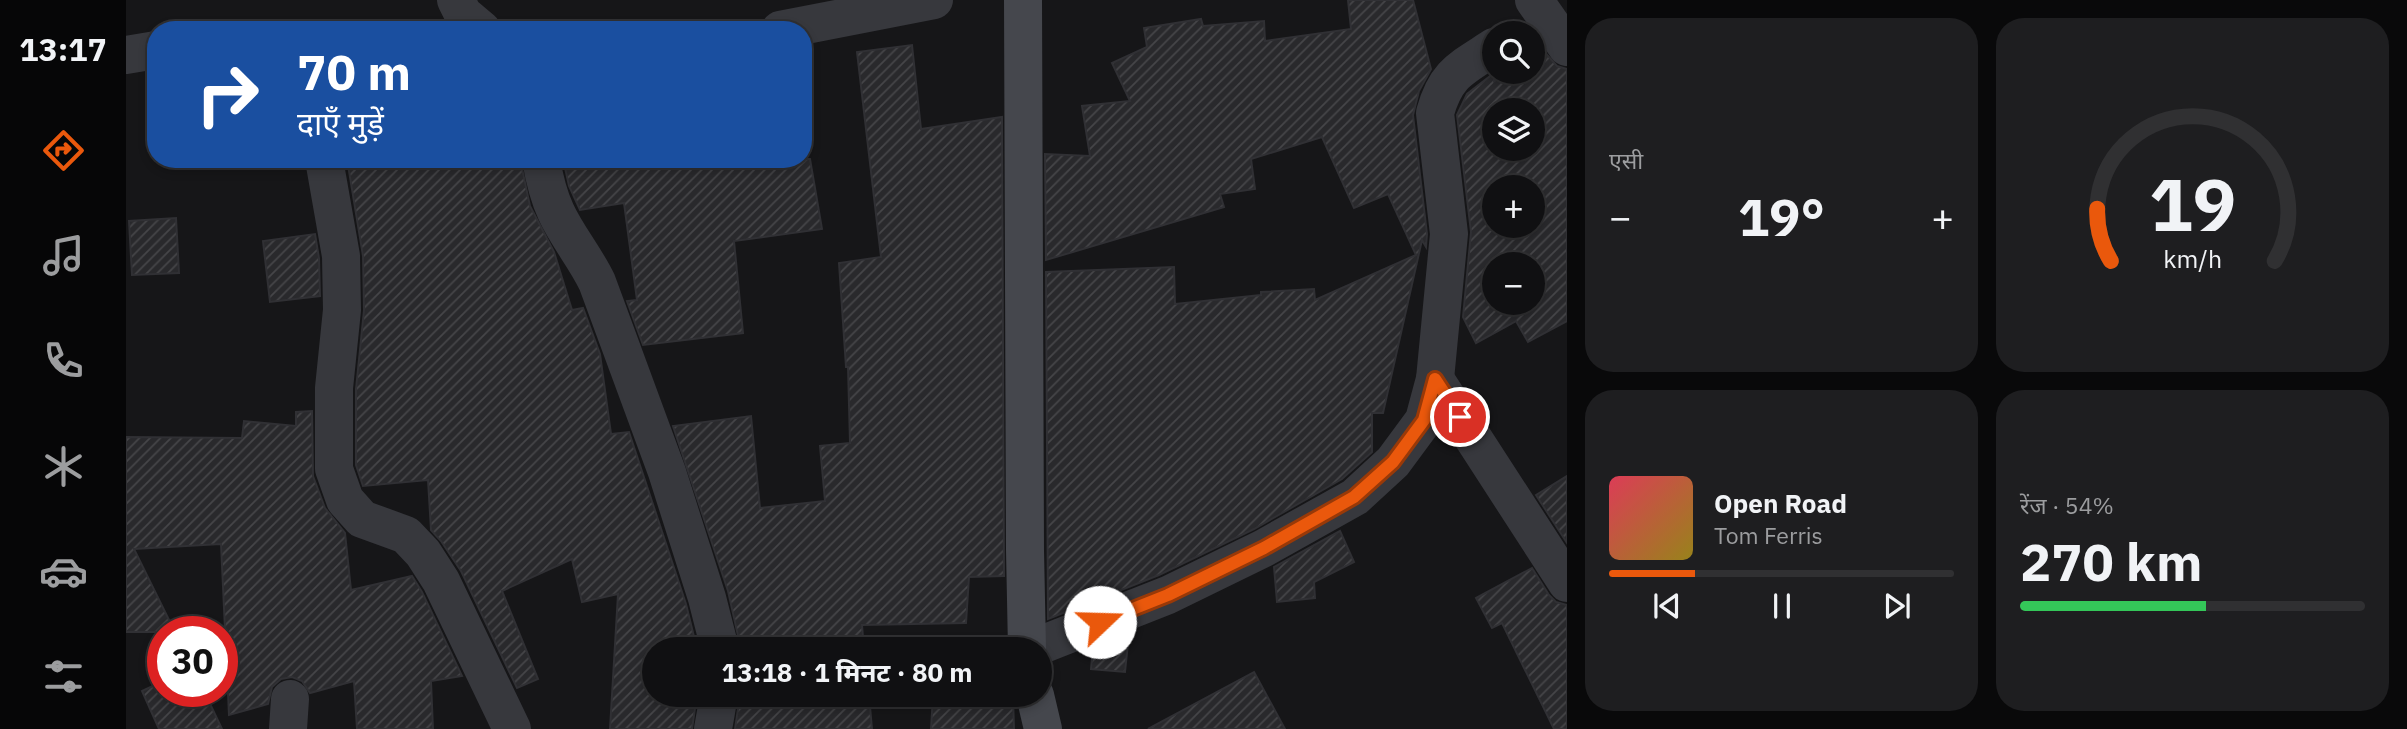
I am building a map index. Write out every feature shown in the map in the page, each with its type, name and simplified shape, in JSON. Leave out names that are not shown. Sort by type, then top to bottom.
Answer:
[{"type":"street","points":[[456,0],[463,14],[471,21]]},
{"type":"street","points":[[812,24],[933,0]]},
{"type":"street","points":[[1023,0],[1025,536],[1029,637]]},
{"type":"street","points":[[1532,16],[1567,47]]},
{"type":"street","points":[[126,55],[147,52]]},
{"type":"street","points":[[1052,640],[1168,595],[1264,548],[1354,497],[1393,462],[1424,420],[1435,379],[1449,234],[1434,113],[1440,94],[1455,72],[1482,55]]},
{"type":"street","points":[[327,168],[341,256],[342,310],[334,388],[334,469],[345,500],[362,519],[406,535],[423,553],[441,581],[512,729]]},
{"type":"street","points":[[542,168],[556,213],[597,282],[667,472],[717,637]]},
{"type":"street","points":[[1435,379],[1567,583]]},
{"type":"street","points":[[713,729],[717,707]]},
{"type":"street","points":[[1038,707],[1043,729]]},
{"type":"building","points":[[1348,0],[1413,0],[1431,69],[1419,91],[1413,115],[1427,234],[1426,247],[1422,240],[1383,413],[1372,413],[1372,452],[1342,479],[1254,529],[1159,575],[1048,619],[1046,272],[1174,267],[1175,304],[1261,295],[1261,292],[1314,289],[1315,300],[1416,255],[1388,194],[1354,208],[1322,137],[1251,159],[1255,189],[1220,194],[1224,207],[1046,260],[1045,154],[1090,156],[1082,106],[1130,101],[1112,63],[1147,47],[1144,28],[1201,19],[1203,26],[1264,21],[1265,41],[1351,29]]},
{"type":"building","points":[[912,45],[921,129],[1002,117],[1004,576],[969,577],[966,623],[862,625],[863,637],[738,637],[728,591],[673,426],[751,416],[760,508],[825,501],[820,446],[850,443],[848,367],[839,263],[881,257],[857,52]]},
{"type":"building","points":[[1545,52],[1557,66],[1567,69],[1567,321],[1528,342],[1516,321],[1476,343],[1463,317],[1471,232],[1457,115],[1467,94],[1482,82],[1545,84]]},
{"type":"building","points":[[348,168],[522,168],[530,206],[554,252],[572,310],[583,308],[600,354],[611,434],[629,432],[686,604],[694,637],[642,637],[642,707],[695,707],[692,729],[610,729],[618,594],[582,602],[572,559],[502,591],[538,679],[517,688],[461,571],[431,530],[428,480],[363,486],[356,465],[356,389],[364,310],[363,256]]},
{"type":"building","points":[[565,168],[812,168],[822,229],[734,241],[743,333],[643,345],[627,301],[637,300],[624,203],[580,210],[569,186]]},
{"type":"building","points":[[176,218],[179,273],[132,275],[129,221]]},
{"type":"building","points":[[315,234],[320,296],[270,302],[263,241]]},
{"type":"building","points":[[312,411],[313,476],[325,508],[345,533],[351,590],[412,576],[462,676],[431,681],[433,729],[357,729],[354,681],[310,693],[302,681],[292,677],[281,679],[272,687],[268,704],[229,715],[229,707],[238,707],[238,616],[224,616],[221,544],[134,549],[167,616],[147,616],[147,632],[126,632],[126,437],[242,438],[244,421],[296,426],[296,412]]},
{"type":"building","points":[[1567,476],[1567,543],[1536,495]]},
{"type":"building","points":[[1340,531],[1354,562],[1314,582],[1315,598],[1277,602],[1274,567]]},
{"type":"building","points":[[1532,568],[1549,595],[1556,602],[1567,605],[1567,729],[1554,729],[1502,623],[1492,628],[1476,598]]},
{"type":"building","points":[[1129,634],[1125,672],[1091,669],[1093,648]]},
{"type":"building","points":[[1254,672],[1285,729],[1148,729]]},
{"type":"building","points":[[147,689],[147,702],[142,691]]},
{"type":"building","points":[[149,707],[212,707],[222,729],[159,729]]},
{"type":"building","points":[[738,707],[870,707],[872,729],[735,729]]},
{"type":"building","points":[[932,707],[1013,707],[1014,729],[931,729]]},
{"type":"route","points":[[1100,622],[1168,595],[1264,548],[1354,497],[1393,462],[1424,420],[1435,379],[1460,417]]}]
